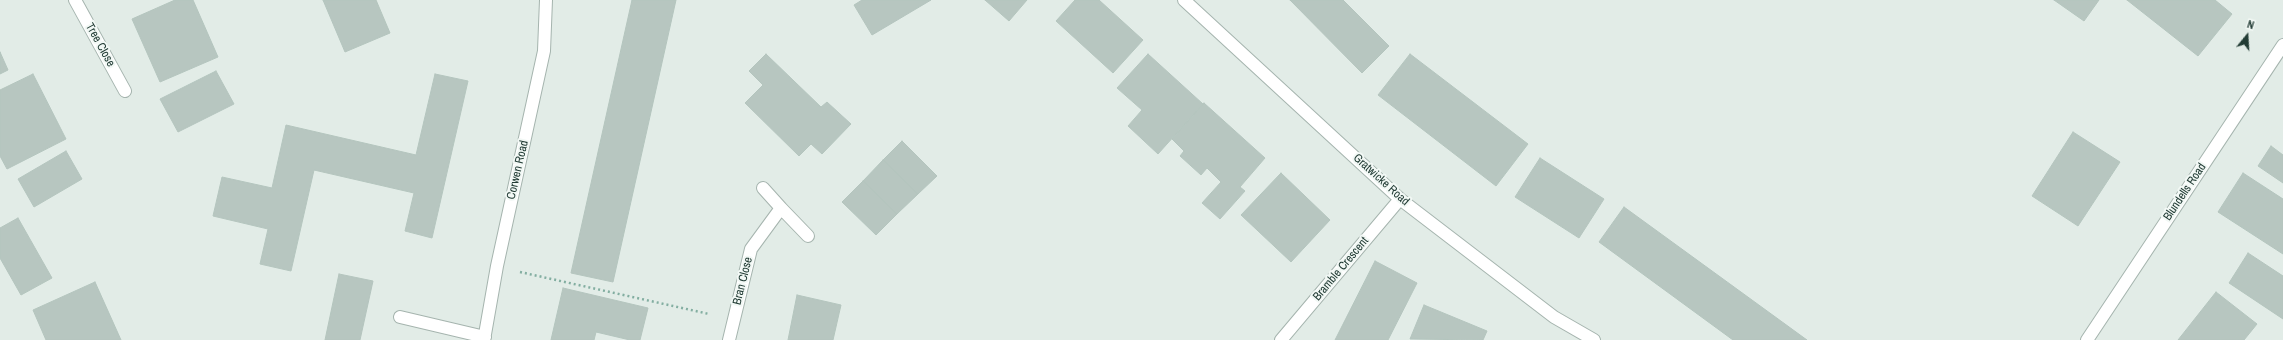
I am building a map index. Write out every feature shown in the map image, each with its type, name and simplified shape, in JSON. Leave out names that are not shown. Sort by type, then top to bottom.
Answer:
[{"type":"street","name":"Tree Close","points":[[75,0],[125,91]]},
{"type":"street","name":"Corwen Road","points":[[484,338],[497,266],[544,51],[546,0]]},
{"type":"street","name":"Gratwicke Road","points":[[1184,0],[1400,198],[1554,316],[1594,340]]},
{"type":"street","name":"Blundells Road","points":[[2087,340],[2283,44]]},
{"type":"street","points":[[763,188],[808,236]]},
{"type":"street","name":"Bramble Crescent","points":[[1281,340],[1400,198]]},
{"type":"street","name":"Bran Close","points":[[729,340],[751,249],[781,208]]},
{"type":"street","points":[[400,317],[484,338]]},
{"type":"path","points":[[497,266],[734,319]]},
{"type":"building","points":[[175,0],[193,0],[218,57],[160,82],[132,19]]},
{"type":"building","points":[[323,0],[376,0],[390,33],[345,52]]},
{"type":"building","points":[[632,0],[676,0],[613,282],[571,273]]},
{"type":"building","points":[[862,0],[931,0],[872,35],[854,5]]},
{"type":"building","points":[[985,0],[1027,0],[1009,21]]},
{"type":"building","points":[[1075,0],[1099,0],[1143,40],[1113,73],[1056,21]]},
{"type":"building","points":[[1290,0],[1343,0],[1389,46],[1362,73]]},
{"type":"building","points":[[2054,0],[2099,0],[2084,21]]},
{"type":"building","points":[[2127,0],[2215,0],[2232,14],[2198,56]]},
{"type":"building","points":[[0,52],[8,70],[0,74]]},
{"type":"building","points":[[766,54],[821,107],[827,102],[851,124],[822,154],[811,144],[799,156],[745,103],[763,85],[749,71]]},
{"type":"building","points":[[1148,54],[1203,104],[1158,154],[1128,126],[1142,110],[1117,88]]},
{"type":"building","points":[[1410,54],[1528,144],[1496,186],[1378,95]]},
{"type":"building","points":[[216,71],[234,104],[178,132],[160,99]]},
{"type":"building","points":[[33,74],[66,139],[7,169],[0,156],[0,90]]},
{"type":"building","points":[[435,74],[468,81],[432,238],[405,231],[414,193],[314,170],[291,271],[260,264],[268,229],[213,216],[222,177],[272,188],[286,125],[416,155]]},
{"type":"building","points":[[1204,103],[1265,158],[1240,187],[1245,191],[1220,219],[1202,203],[1221,182],[1207,168],[1201,175],[1180,156],[1184,151],[1172,139]]},
{"type":"building","points":[[2073,132],[2120,162],[2078,226],[2032,196]]},
{"type":"building","points":[[902,141],[937,176],[918,194],[883,160]]},
{"type":"building","points":[[2271,146],[2283,155],[2283,183],[2258,166]]},
{"type":"building","points":[[66,151],[82,179],[34,207],[18,179]]},
{"type":"building","points":[[1540,158],[1604,199],[1579,238],[1515,197]]},
{"type":"building","points":[[883,160],[918,194],[897,214],[863,181]]},
{"type":"building","points":[[1281,173],[1330,220],[1291,262],[1241,215]]},
{"type":"building","points":[[2243,173],[2283,199],[2283,254],[2218,212]]},
{"type":"building","points":[[863,181],[897,214],[876,235],[842,202]]},
{"type":"building","points":[[1624,207],[1807,340],[1733,340],[1599,242]]},
{"type":"building","points":[[18,218],[52,278],[21,295],[0,258],[0,228]]},
{"type":"building","points":[[2248,253],[2283,276],[2283,319],[2229,283]]},
{"type":"building","points":[[1375,261],[1417,283],[1388,340],[1335,340]]},
{"type":"building","points":[[339,274],[373,281],[360,340],[325,340]]},
{"type":"building","points":[[95,282],[121,340],[46,340],[33,310]]},
{"type":"building","points":[[563,288],[648,308],[640,340],[630,340],[596,332],[594,340],[551,340]]},
{"type":"building","points":[[2216,292],[2257,324],[2244,340],[2178,340]]},
{"type":"building","points":[[797,295],[841,305],[833,340],[788,340]]},
{"type":"building","points":[[1424,305],[1487,331],[1483,340],[1410,339]]}]
